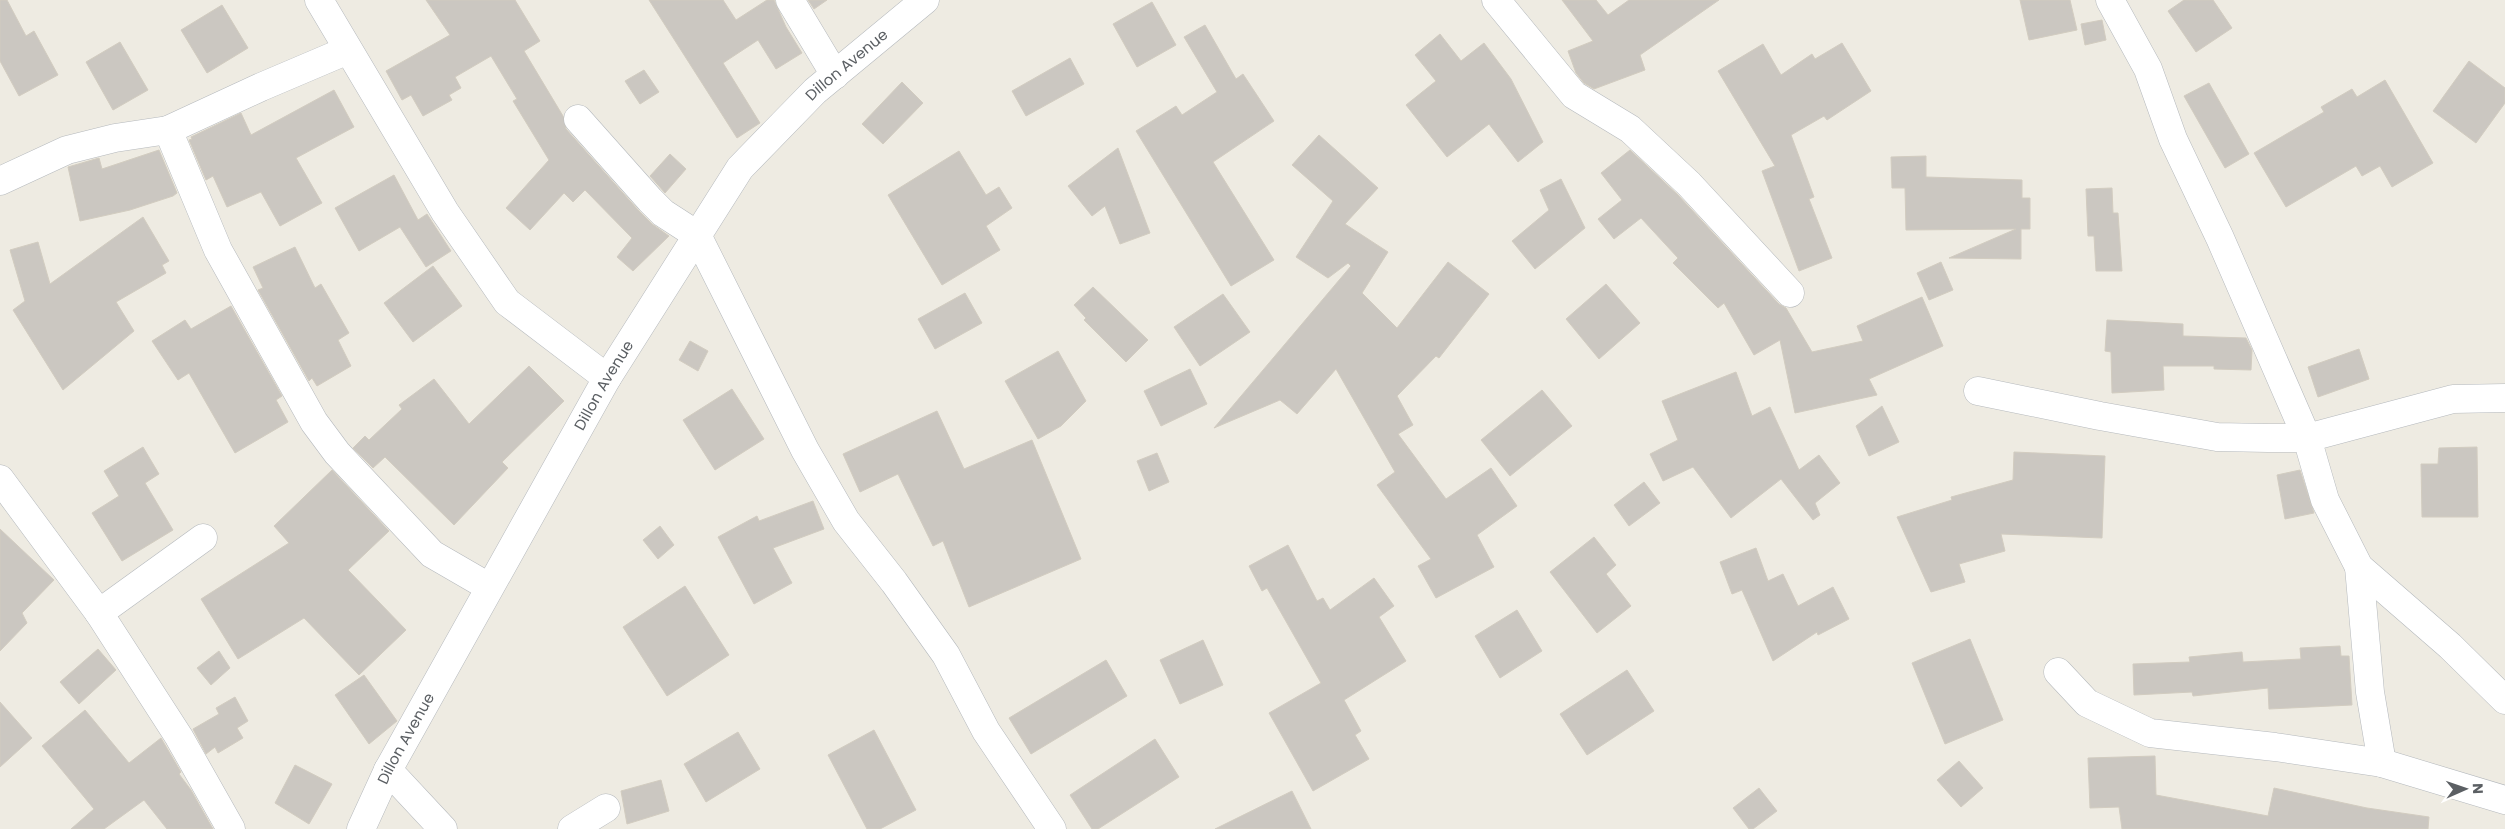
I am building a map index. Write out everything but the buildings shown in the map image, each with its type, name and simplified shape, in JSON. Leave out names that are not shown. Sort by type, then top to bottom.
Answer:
[{"type":"street","points":[[319,0],[445,212],[507,302],[607,378]]},
{"type":"street","points":[[790,0],[834,75]]},
{"type":"street","name":"Dillon Avenue","points":[[361,829],[388,770],[607,378],[740,168],[815,92],[926,0]]},
{"type":"street","points":[[1496,0],[1574,95],[1630,129],[1689,184],[1790,293]]},
{"type":"street","points":[[2110,0],[2148,69],[2173,139],[2220,238],[2307,438],[2325,500],[2359,567],[2370,692],[2382,763]]},
{"type":"street","points":[[0,181],[68,150],[115,138],[168,130],[260,87],[348,50]]},
{"type":"street","points":[[578,118],[650,200],[663,212],[697,235],[805,450],[846,521],[894,582],[946,655],[986,731],[1052,829]]},
{"type":"street","points":[[168,130],[218,250],[314,422],[337,453],[432,554],[489,587]]},
{"type":"street","points":[[1978,391],[2217,437],[2307,438],[2453,399],[2505,398]]},
{"type":"street","points":[[0,479],[99,612],[178,737],[231,829]]},
{"type":"street","points":[[99,612],[203,538]]},
{"type":"street","points":[[2359,567],[2450,646],[2505,700]]},
{"type":"street","points":[[2058,672],[2086,703],[2150,733],[2275,746],[2382,763],[2505,800]]},
{"type":"street","points":[[388,770],[443,829]]},
{"type":"street","points":[[572,829],[606,808]]}]
